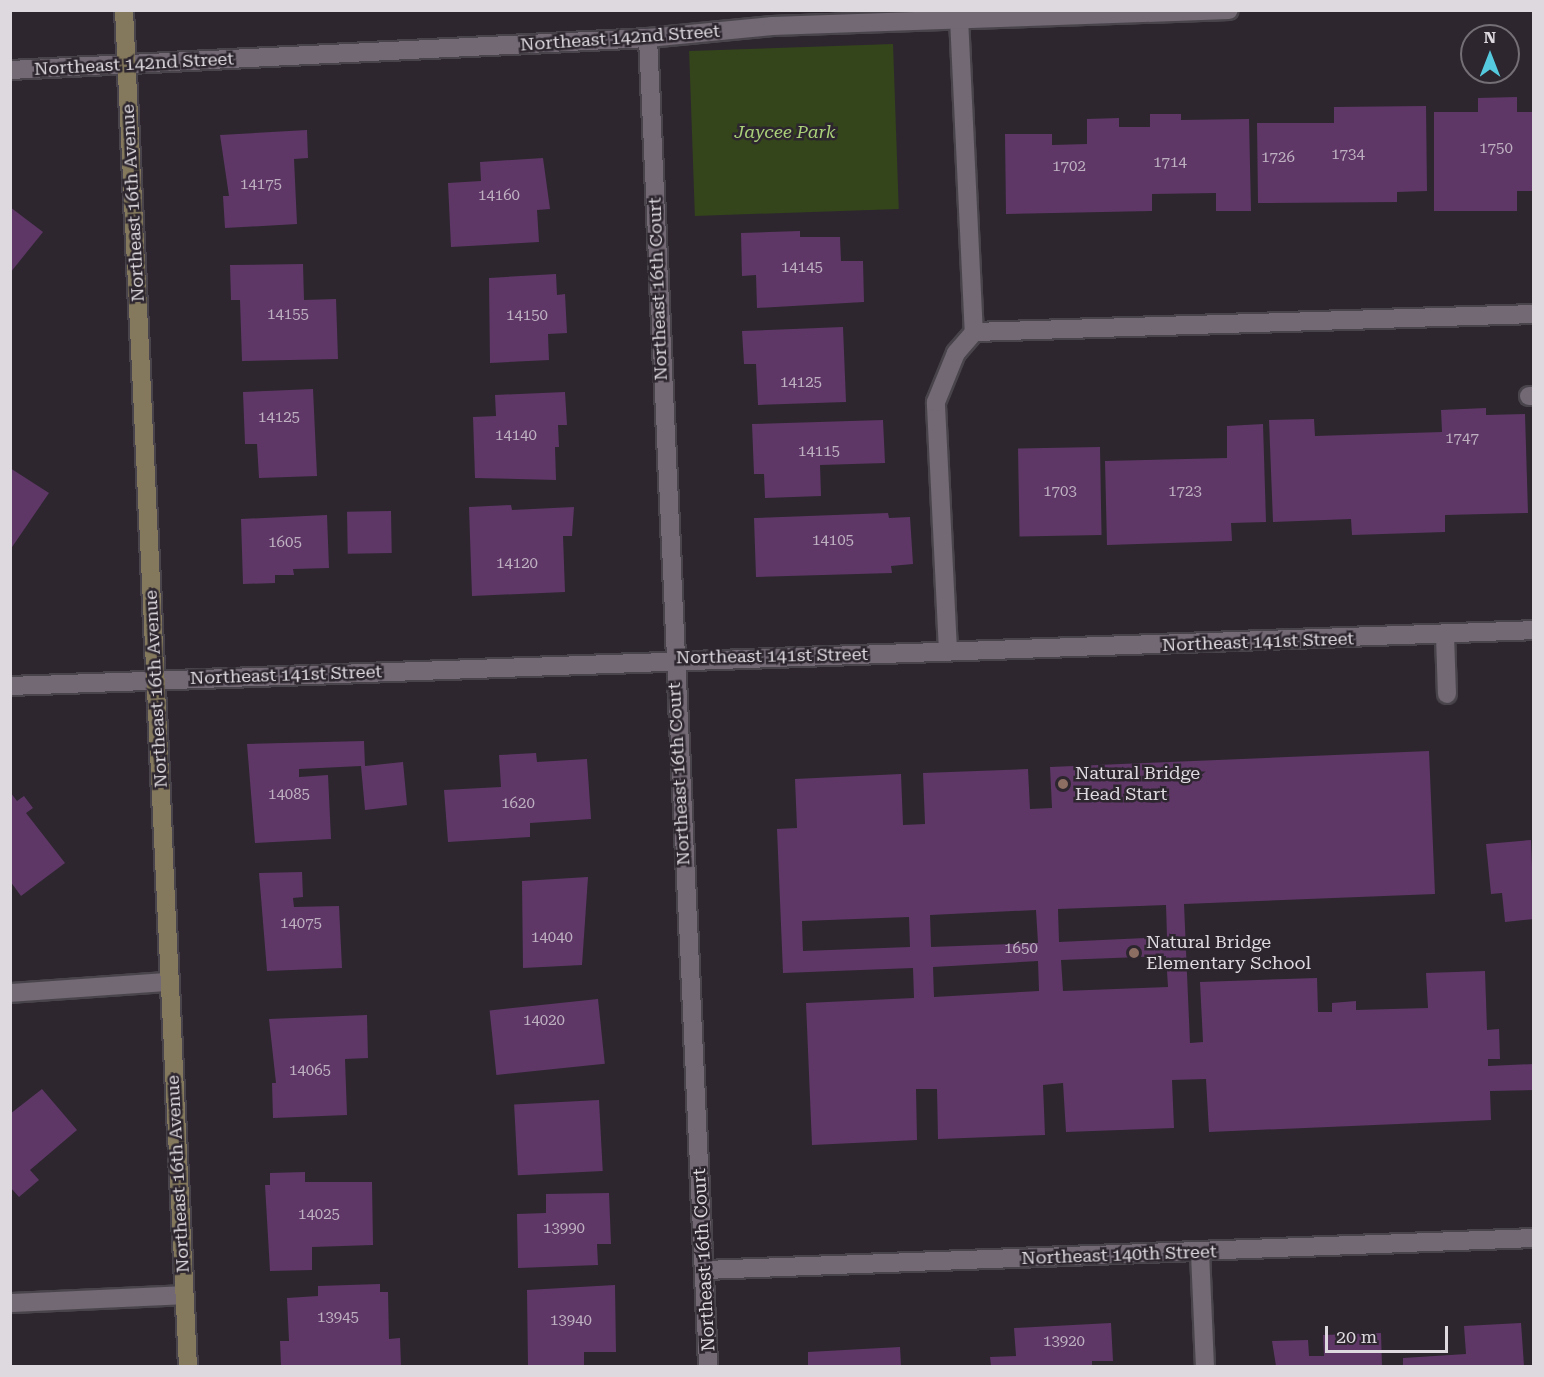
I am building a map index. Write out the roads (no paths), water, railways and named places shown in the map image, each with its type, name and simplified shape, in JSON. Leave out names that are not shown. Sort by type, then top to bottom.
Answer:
[{"type":"street","name":"Northeast 16th Avenue","points":[[124,10],[168,982],[188,1366]]},
{"type":"street","name":"Northeast 142nd Street","points":[[10,70],[648,38],[959,18],[1229,10]]},
{"type":"street","points":[[948,651],[936,402],[944,376],[974,332],[959,18]]},
{"type":"street","name":"Northeast 16th Court","points":[[648,38],[673,658],[708,1366]]},
{"type":"street","points":[[974,332],[1533,314]]},
{"type":"street","name":"Northeast 141st Street","points":[[10,686],[673,658],[1445,635],[1533,630]]},
{"type":"street","points":[[1445,635],[1447,694]]},
{"type":"street","points":[[10,993],[168,982]]},
{"type":"street","name":"Northeast 140th Street","points":[[705,1270],[1200,1253],[1533,1238]]},
{"type":"street","points":[[1200,1253],[1205,1366]]},
{"type":"street","points":[[10,1303],[184,1295]]},
{"type":"place","name":"Natural Bridge Head Start","points":[[1063,784]]},
{"type":"place","name":"Natural Bridge Elementary School","points":[[1134,953]]},
{"type":"park label","name":"Jaycee Park","points":[[785,132]]}]
